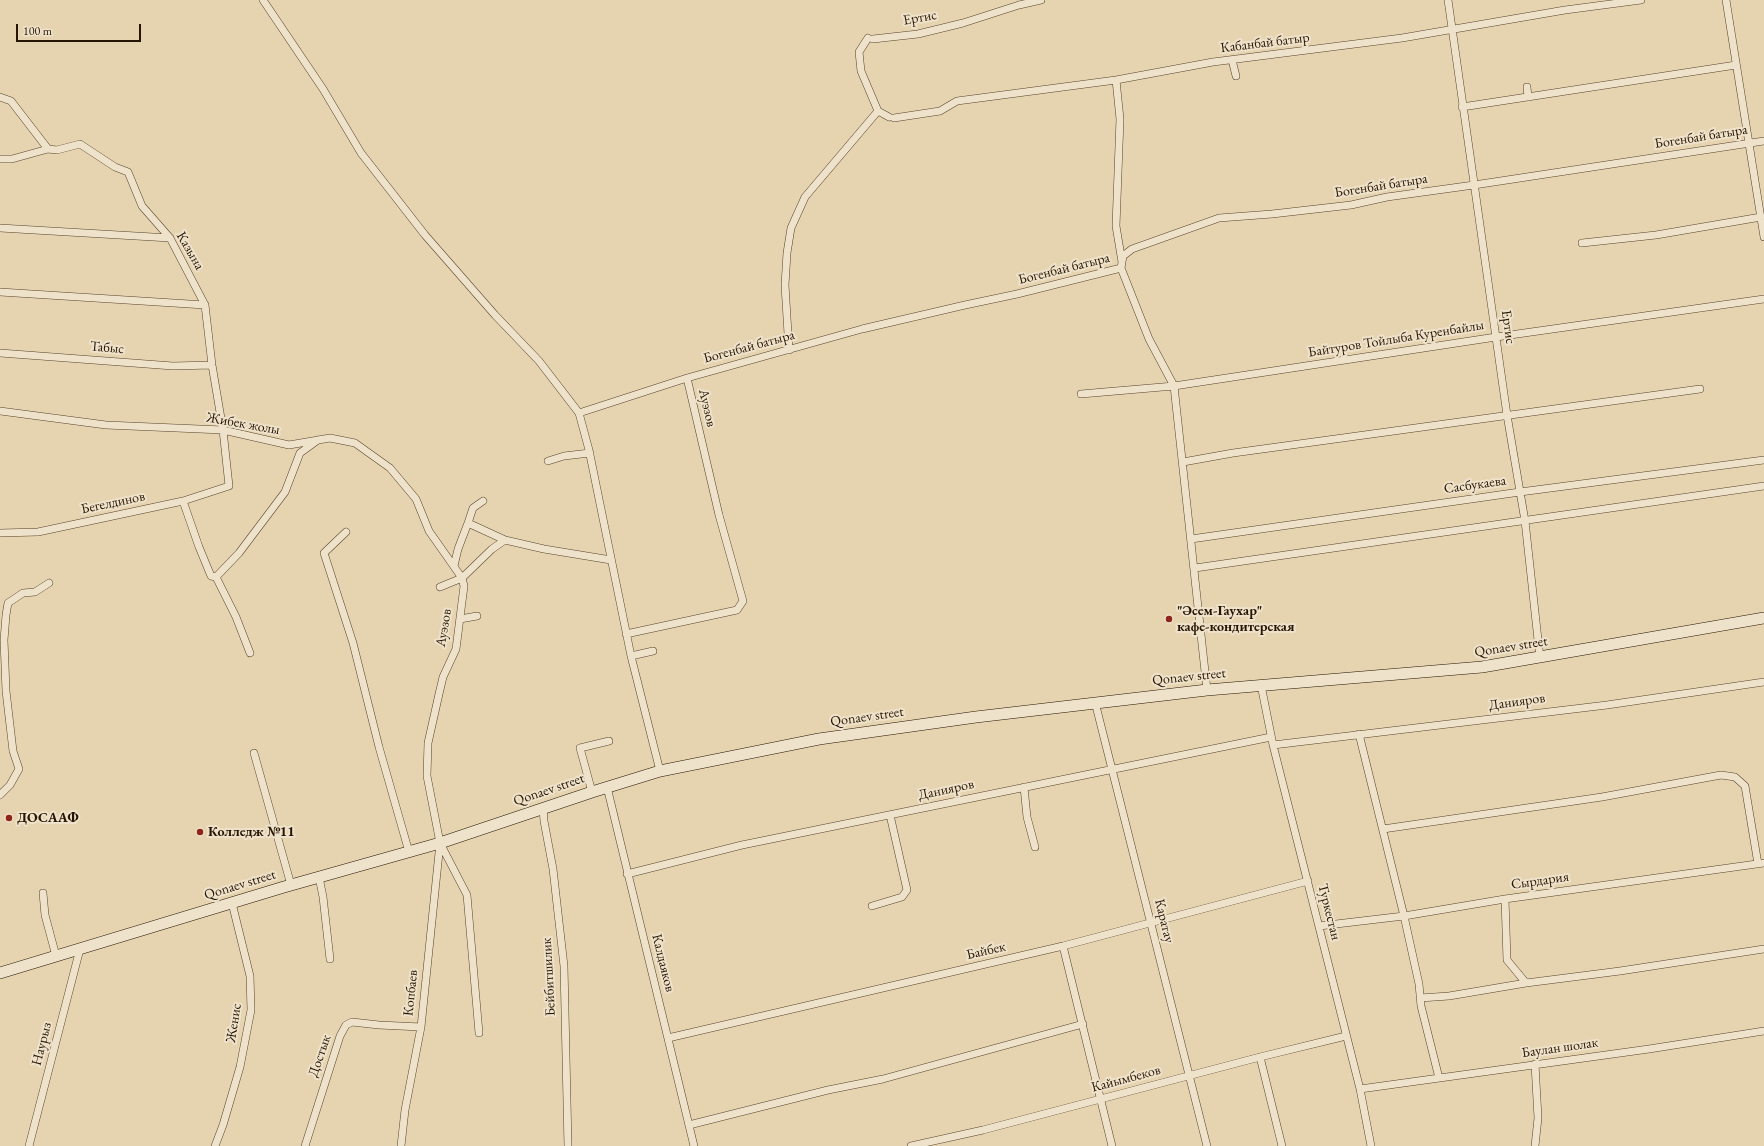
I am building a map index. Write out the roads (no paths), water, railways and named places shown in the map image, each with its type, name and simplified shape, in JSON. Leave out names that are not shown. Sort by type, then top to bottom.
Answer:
[{"type":"main road","name":"Qonaev street","points":[[0,973],[291,885],[440,843],[607,787],[660,771],[819,739],[1095,702],[1207,690],[1482,667],[1764,618]]},
{"type":"street","points":[[263,0],[323,89],[361,153],[425,235],[495,315],[539,361],[579,413],[590,453],[626,634],[660,771]]},
{"type":"street","name":"Ертис","points":[[878,110],[861,71],[859,52],[870,39],[918,34],[963,23],[1019,5],[1041,0]]},
{"type":"street","name":"Ертис","points":[[1448,0],[1507,415],[1525,521],[1540,658]]},
{"type":"street","name":"Кабанбай батыр","points":[[878,110],[891,118],[940,111],[957,101],[1116,80],[1232,60],[1336,48],[1452,30],[1565,10],[1642,0]]},
{"type":"street","points":[[1726,0],[1764,237]]},
{"type":"street","points":[[1232,60],[1236,76]]},
{"type":"street","points":[[1462,107],[1736,66]]},
{"type":"street","points":[[1116,80],[1120,118],[1116,226],[1121,265],[1149,339],[1174,386],[1207,690]]},
{"type":"street","points":[[1527,87],[1528,97]]},
{"type":"street","points":[[0,97],[11,101],[48,149]]},
{"type":"street","points":[[789,350],[785,285],[787,253],[791,228],[805,197],[878,110]]},
{"type":"street","name":"Богенбай батыра","points":[[579,413],[687,378],[869,328],[1017,294],[1121,265],[1123,256],[1132,249],[1220,218],[1351,205],[1387,197],[1764,140]]},
{"type":"street","name":"Казына","points":[[0,159],[12,159],[48,149],[57,150],[80,144],[115,167],[128,172],[142,206],[170,238],[205,305],[212,365],[223,430],[229,486]]},
{"type":"street","points":[[1582,243],[1656,235],[1761,217]]},
{"type":"street","points":[[0,228],[170,238]]},
{"type":"street","points":[[0,292],[205,305]]},
{"type":"street","name":"Байтуров Тойлыба Куренбайлы","points":[[1081,394],[1174,386],[1496,337],[1764,299]]},
{"type":"street","name":"Табыс","points":[[0,353],[172,366],[212,365]]},
{"type":"street","name":"Ауэзов","points":[[626,634],[738,610],[744,601],[724,535],[687,378]]},
{"type":"street","points":[[1183,462],[1232,453],[1431,427],[1507,415],[1700,389]]},
{"type":"street","name":"Жибек жолы","points":[[0,411],[106,424],[223,430],[288,445],[330,438],[355,443],[390,468],[416,499],[429,531],[462,578]]},
{"type":"street","points":[[216,577],[239,553],[285,492],[300,452],[319,439]]},
{"type":"street","points":[[548,461],[564,456],[590,453]]},
{"type":"street","name":"Сасбукаева","points":[[1191,539],[1520,492],[1764,460]]},
{"type":"street","name":"Бегелдинов","points":[[0,533],[38,532],[184,501],[229,486]]},
{"type":"street","points":[[1194,568],[1764,486]]},
{"type":"street","points":[[184,501],[202,555],[211,576],[216,577],[236,617],[250,653]]},
{"type":"street","points":[[454,566],[472,508],[483,501]]},
{"type":"street","points":[[468,523],[506,540],[544,549],[611,560]]},
{"type":"street","points":[[346,532],[324,553],[353,643],[379,747],[409,852]]},
{"type":"street","points":[[440,587],[462,578],[492,549],[506,540]]},
{"type":"street","name":"Ауэзов","points":[[440,843],[427,776],[428,743],[443,677],[456,649],[464,586],[462,578]]},
{"type":"street","points":[[0,795],[10,785],[20,768],[13,751],[6,692],[4,640],[8,603],[23,592],[35,592],[49,583]]},
{"type":"street","points":[[460,619],[477,616]]},
{"type":"street","points":[[631,656],[653,651]]},
{"type":"street","name":"Данияров","points":[[1273,745],[1607,704],[1764,682]]},
{"type":"street","name":"Туркестан","points":[[1261,686],[1271,737],[1360,1089],[1371,1146]]},
{"type":"street","name":"Каратау","points":[[1095,702],[1152,922],[1207,1146]]},
{"type":"street","points":[[1359,734],[1404,916],[1419,984],[1420,998],[1439,1078]]},
{"type":"street","name":"Данияров","points":[[628,874],[742,845],[1271,737]]},
{"type":"street","points":[[592,792],[580,748],[609,741]]},
{"type":"street","points":[[254,753],[291,885]]},
{"type":"street","points":[[1383,829],[1602,797],[1721,775],[1735,777],[1745,786],[1761,864]]},
{"type":"street","name":"Калдаяков","points":[[607,787],[694,1146]]},
{"type":"street","points":[[1024,787],[1028,817],[1035,847]]},
{"type":"street","name":"Бейбитшилик","points":[[543,808],[553,869],[564,966],[568,1146]]},
{"type":"street","points":[[872,906],[902,897],[906,890],[890,815]]},
{"type":"street","points":[[440,843],[467,895],[479,1033]]},
{"type":"street","name":"Копбаев","points":[[401,1146],[404,1110],[421,1027],[440,843]]},
{"type":"street","name":"Сырдария","points":[[1319,926],[1404,916],[1505,899],[1761,864]]},
{"type":"street","points":[[319,877],[330,959]]},
{"type":"street","name":"Байбек","points":[[668,1038],[1063,946],[1308,881]]},
{"type":"street","points":[[43,893],[45,914],[56,956]]},
{"type":"street","points":[[1505,899],[1507,960],[1526,983]]},
{"type":"street","name":"Женис","points":[[215,1146],[223,1125],[240,1066],[251,1010],[250,976],[232,903]]},
{"type":"street","points":[[1063,946],[1112,1146]]},
{"type":"street","name":"Наурыз","points":[[29,1146],[80,949]]},
{"type":"street","points":[[1420,998],[1449,996],[1526,983],[1620,971],[1764,949]]},
{"type":"street","name":"Достык","points":[[304,1146],[340,1036],[346,1025],[352,1022],[421,1027]]},
{"type":"street","points":[[689,1126],[828,1090],[883,1079],[1083,1024]]},
{"type":"street","name":"Баулан шолак","points":[[1360,1089],[1764,1031]]},
{"type":"street","name":"Кайымбеков","points":[[911,1146],[983,1130],[1260,1057],[1346,1036]]},
{"type":"street","points":[[1260,1057],[1282,1146]]},
{"type":"street","points":[[1535,1064],[1538,1118],[1535,1146]]},
{"type":"place","name":"\"Әсем-Гаухар\" кафе-кондитерская","points":[[1169,619]]},
{"type":"place","name":"ДОСААФ","points":[[9,818]]},
{"type":"place","name":"Колледж №11","points":[[200,832]]}]
